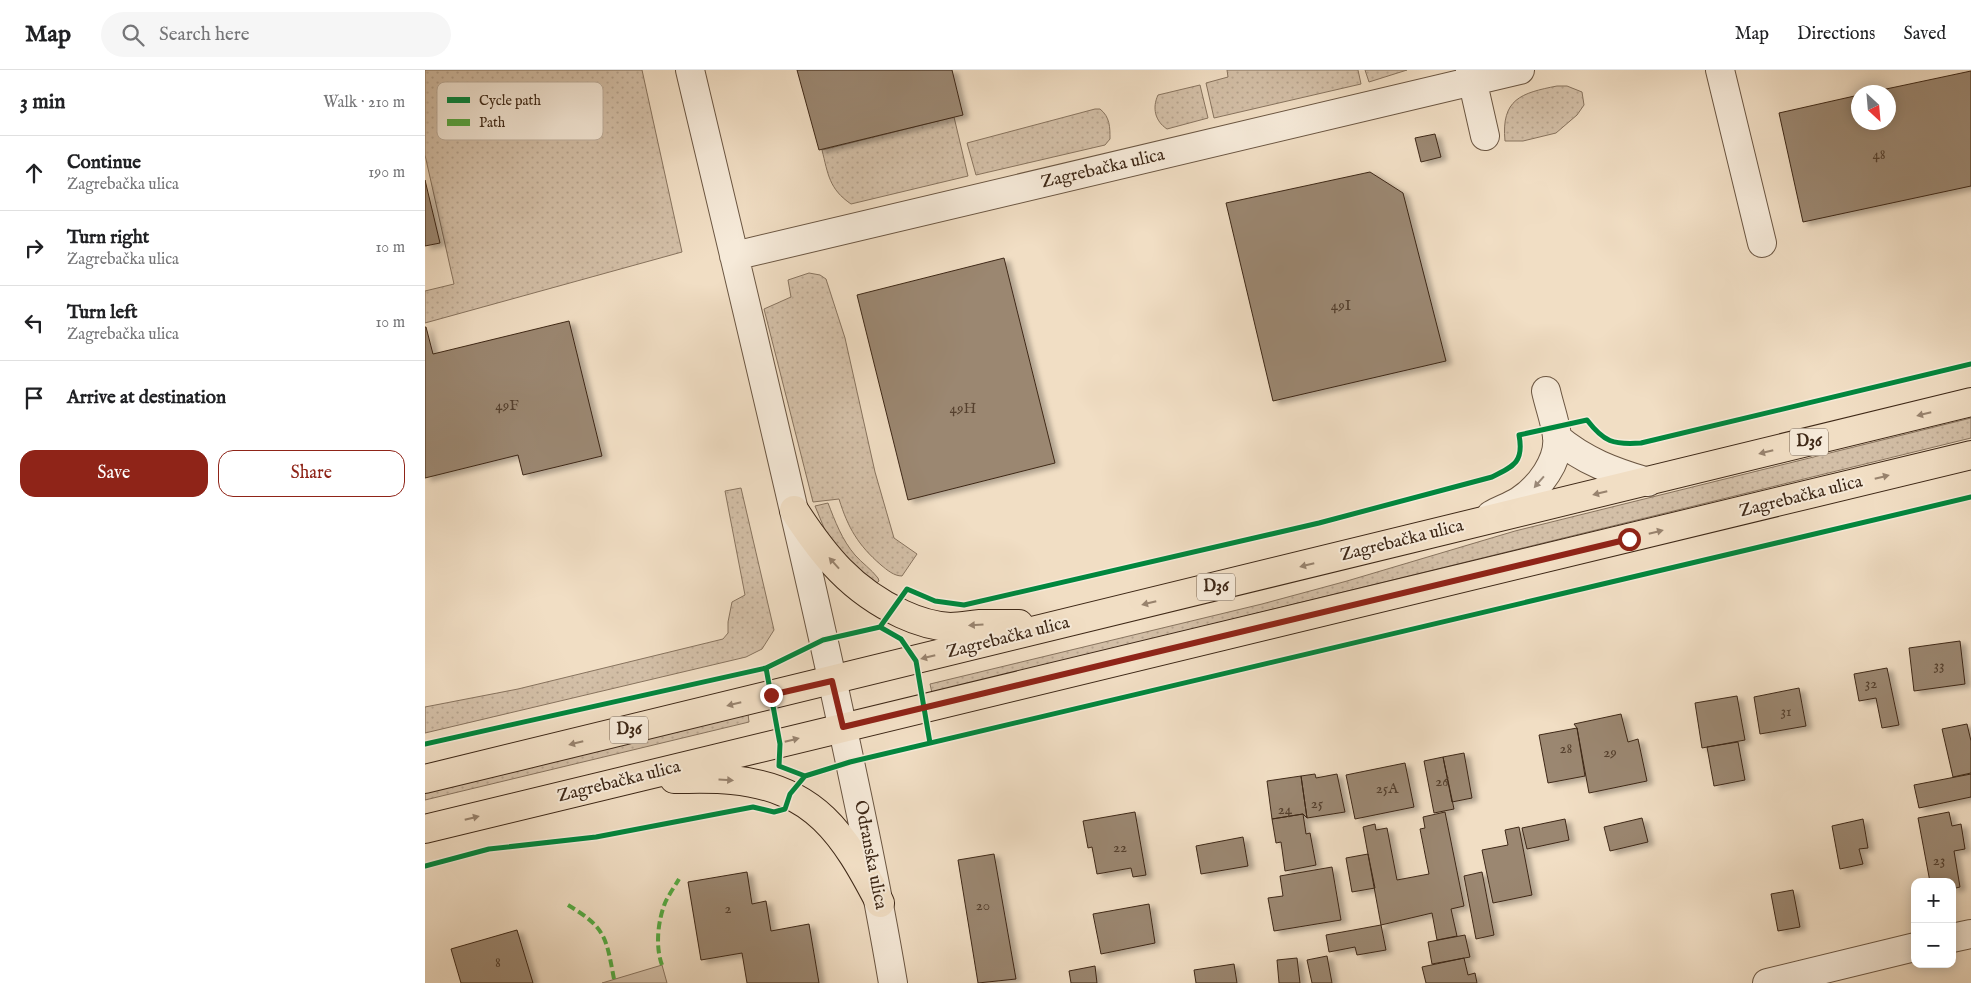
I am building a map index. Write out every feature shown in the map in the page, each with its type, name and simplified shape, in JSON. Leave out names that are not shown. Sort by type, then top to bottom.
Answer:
[{"type":"main road","name":"Zagrebačka ulica","points":[[425,779],[1971,402]]},
{"type":"main road","name":"Zagrebačka ulica","points":[[425,829],[1971,455]]},
{"type":"main road","points":[[794,510],[811,535],[846,577],[869,596],[912,618],[932,625],[951,627],[980,624],[1060,625]]},
{"type":"main road","points":[[643,776],[669,779],[731,779],[763,785],[797,798],[819,814],[847,844],[880,903]]},
{"type":"street","points":[[690,70],[843,727]]},
{"type":"street","name":"Zagrebačka ulica","points":[[734,256],[1471,76],[1520,70]]},
{"type":"street","points":[[1720,70],[1762,243]]},
{"type":"street","points":[[1471,76],[1485,136]]},
{"type":"street","points":[[1477,523],[1519,501],[1547,473],[1554,455],[1557,438],[1546,391]]},
{"type":"street","points":[[1557,438],[1595,464],[1647,482]]},
{"type":"street","name":"Odranska ulica","points":[[843,727],[880,903],[893,983]]},
{"type":"street","points":[[1956,937],[1971,934]]},
{"type":"street","points":[[1767,983],[1911,948]]},
{"type":"shaded area","points":[[425,70],[642,70],[682,252],[425,323],[425,291],[454,284],[425,155]]},
{"type":"shaded area","points":[[1227,70],[1358,70],[1361,84],[1214,118],[1206,83],[1228,77]]},
{"type":"shaded area","points":[[1365,70],[1407,70],[1369,82]]},
{"type":"shaded area","points":[[1200,85],[1208,118],[1167,129],[1163,126],[1157,118],[1155,109],[1158,95]]},
{"type":"shaded area","points":[[1557,86],[1567,86],[1582,92],[1584,105],[1577,115],[1556,133],[1523,141],[1505,141],[1506,116],[1516,100],[1524,95]]},
{"type":"shaded area","points":[[1100,109],[1106,115],[1109,122],[1110,139],[1105,145],[976,175],[967,143]]},
{"type":"shaded area","points":[[954,117],[968,176],[851,204],[834,187],[828,174],[822,150]]},
{"type":"shaded area","points":[[809,273],[820,275],[826,279],[845,338],[875,472],[894,538],[917,554],[902,576],[893,574],[886,569],[860,543],[846,519],[839,499],[813,502],[764,309],[791,297],[788,280]]},
{"type":"shaded area","points":[[1971,418],[1971,438],[932,693],[930,684],[1262,604],[1515,531]]},
{"type":"shaded area","points":[[741,488],[774,630],[762,649],[746,657],[425,733],[425,707],[518,689],[723,639],[728,633],[732,602],[745,595],[725,491]]},
{"type":"shaded area","points":[[828,503],[846,543],[878,578],[879,581],[872,588],[827,535],[815,506]]},
{"type":"shaded area","points":[[748,714],[749,722],[425,800],[425,793]]},
{"type":"shaded area","points":[[662,965],[667,983],[602,983]]},
{"type":"building","points":[[797,70],[952,70],[963,115],[819,150]]},
{"type":"building","points":[[1971,71],[1971,186],[1803,222],[1779,113],[1851,97],[1851,130],[1896,130],[1896,87]]},
{"type":"building","points":[[1435,134],[1441,157],[1421,162],[1415,138]]},
{"type":"building","points":[[1370,172],[1403,193],[1446,361],[1273,401],[1226,203]]},
{"type":"building","points":[[425,180],[440,243],[425,246]]},
{"type":"building","points":[[1004,258],[1055,463],[908,500],[857,295]]},
{"type":"building","points":[[569,321],[602,456],[523,475],[518,455],[425,478],[425,327],[433,354]]},
{"type":"building","points":[[1960,641],[1965,684],[1914,691],[1909,648]]},
{"type":"building","points":[[1887,668],[1899,725],[1882,728],[1876,698],[1859,701],[1854,674]]},
{"type":"building","points":[[1799,688],[1806,726],[1760,734],[1754,697]]},
{"type":"building","points":[[1737,696],[1745,740],[1702,748],[1695,703]]},
{"type":"building","points":[[1621,714],[1628,742],[1638,739],[1647,781],[1589,793],[1577,728],[1574,724]]},
{"type":"building","points":[[1967,724],[1971,741],[1971,773],[1953,777],[1942,729]]},
{"type":"building","points":[[1577,728],[1585,776],[1548,783],[1539,735]]},
{"type":"building","points":[[1738,742],[1745,780],[1714,786],[1707,747]]},
{"type":"building","points":[[1464,753],[1472,798],[1452,802],[1443,757]]},
{"type":"building","points":[[1443,757],[1454,809],[1434,813],[1424,761]]},
{"type":"building","points":[[1405,763],[1414,807],[1355,819],[1346,775]]},
{"type":"building","points":[[1315,774],[1316,778],[1337,774],[1345,812],[1307,818],[1301,776]]},
{"type":"building","points":[[1971,774],[1971,797],[1919,808],[1914,785]]},
{"type":"building","points":[[1301,776],[1307,818],[1303,814],[1272,819],[1267,781]]},
{"type":"building","points":[[1135,812],[1146,875],[1133,877],[1131,868],[1097,874],[1092,847],[1088,848],[1083,821]]},
{"type":"building","points":[[1445,812],[1464,906],[1451,909],[1457,936],[1437,940],[1432,913],[1381,925],[1363,827],[1375,824],[1376,830],[1387,828],[1397,880],[1429,874],[1420,829],[1425,828],[1423,817]]},
{"type":"building","points":[[1949,812],[1952,826],[1961,824],[1965,849],[1954,851],[1960,887],[1956,888],[1956,878],[1929,878],[1918,818]]},
{"type":"building","points":[[1303,814],[1306,834],[1310,833],[1316,865],[1285,871],[1281,842],[1276,843],[1272,819]]},
{"type":"building","points":[[1642,818],[1648,842],[1610,851],[1604,827]]},
{"type":"building","points":[[1565,819],[1569,840],[1527,849],[1522,828]]},
{"type":"building","points":[[1863,819],[1868,848],[1859,849],[1863,864],[1840,869],[1832,826]]},
{"type":"building","points":[[1519,827],[1532,895],[1493,903],[1482,850],[1508,845],[1505,830]]},
{"type":"building","points":[[1243,837],[1248,866],[1201,874],[1196,846]]},
{"type":"building","points":[[994,854],[1016,979],[978,983],[958,860]]},
{"type":"building","points":[[1368,854],[1375,888],[1352,892],[1346,858]]},
{"type":"building","points":[[1332,867],[1341,920],[1274,931],[1268,898],[1283,896],[1280,876]]},
{"type":"building","points":[[747,872],[752,904],[766,901],[771,931],[809,924],[819,983],[747,983],[742,953],[701,960],[688,882]]},
{"type":"building","points":[[1482,872],[1494,935],[1476,939],[1464,876]]},
{"type":"building","points":[[1793,890],[1800,927],[1778,931],[1771,894]]},
{"type":"building","points":[[1149,904],[1155,943],[1101,954],[1093,914]]},
{"type":"building","points":[[1381,925],[1386,950],[1357,955],[1355,947],[1329,952],[1326,935]]},
{"type":"building","points":[[517,930],[533,983],[461,983],[451,949]]},
{"type":"building","points":[[1465,935],[1470,957],[1432,964],[1428,942]]},
{"type":"building","points":[[1327,956],[1332,983],[1312,983],[1307,960]]},
{"type":"building","points":[[1297,958],[1300,983],[1279,983],[1277,960]]},
{"type":"building","points":[[1464,958],[1468,975],[1475,973],[1477,983],[1426,983],[1422,967]]},
{"type":"building","points":[[1234,964],[1237,983],[1196,983],[1194,970]]},
{"type":"building","points":[[1095,966],[1097,983],[1071,983],[1069,971]]},
{"type":"marked path","points":[[662,965],[658,942],[661,918],[667,900],[679,879]]},
{"type":"marked path","points":[[568,905],[590,920],[602,935],[609,953],[614,979]]},
{"type":"cycle path","points":[[425,744],[766,668],[823,640],[880,627],[907,589],[935,601],[964,605],[1319,523],[1492,477],[1516,462],[1520,451],[1519,435],[1587,420],[1599,433],[1610,441],[1641,443],[1971,364]]},
{"type":"cycle path","points":[[425,866],[489,849],[596,837],[753,807],[774,812],[785,809],[790,794],[805,776],[850,762],[1971,497]]},
{"type":"cycle path","points":[[880,627],[901,639],[916,661],[930,743]]},
{"type":"cycle path","points":[[766,668],[780,744],[779,766],[805,776]]},
{"type":"route","points":[[771,695],[832,681],[843,727],[1629,539]]}]
